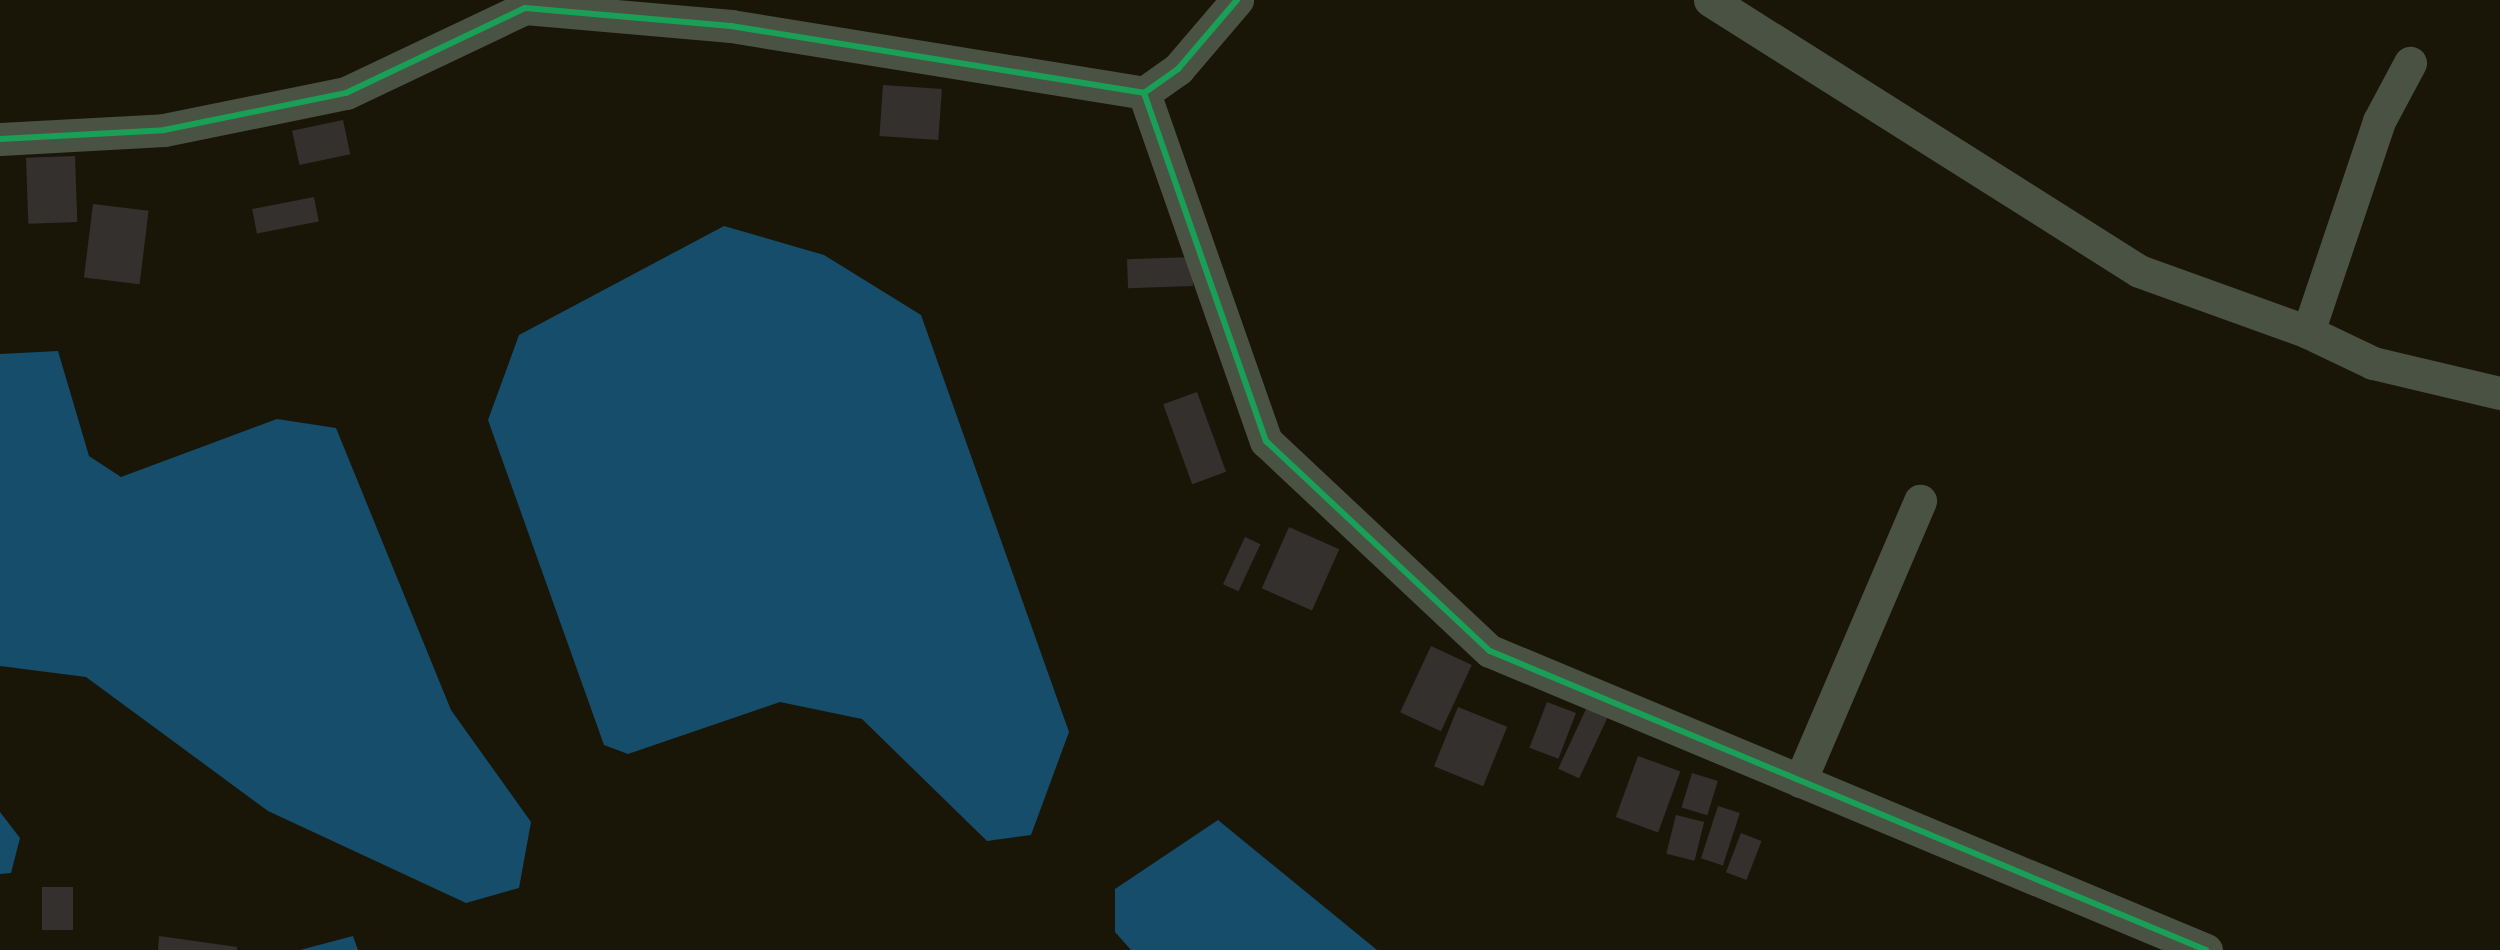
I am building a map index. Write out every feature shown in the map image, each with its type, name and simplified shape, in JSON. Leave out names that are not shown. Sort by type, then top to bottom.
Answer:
[{"type":"street","points":[[0,139],[164,130],[346,93],[518,4],[731,26],[1144,93],[1178,69],[1237,0]]},
{"type":"street","points":[[1730,4],[1754,32],[2139,271],[2308,332],[2373,363],[2500,393]]},
{"type":"street","points":[[2308,332],[2379,121],[2410,63]]},
{"type":"street","points":[[1144,93],[1266,441],[1490,651],[2206,950]]},
{"type":"street","points":[[1800,781],[1920,501]]},
{"type":"water","points":[[724,226],[824,255],[921,315],[1069,732],[1031,835],[987,841],[862,719],[780,702],[628,754],[604,745],[488,420],[519,335]]},
{"type":"water","points":[[58,351],[89,456],[121,477],[277,419],[336,428],[451,710],[531,822],[519,888],[466,903],[268,811],[86,677],[0,666],[0,354]]},
{"type":"water","points":[[0,812],[20,838],[11,873],[0,874]]},
{"type":"water","points":[[1218,820],[1377,950],[1131,950],[1115,932],[1115,889]]},
{"type":"water","points":[[353,936],[358,950],[300,950]]},
{"type":"building","points":[[883,85],[942,89],[938,140],[879,136]]},
{"type":"building","points":[[343,120],[350,154],[299,165],[292,131]]},
{"type":"building","points":[[75,156],[77,222],[28,224],[26,158]]},
{"type":"building","points":[[314,197],[319,222],[257,234],[252,209]]},
{"type":"building","points":[[93,204],[149,211],[140,284],[84,277]]},
{"type":"building","points":[[1192,257],[1193,286],[1128,288],[1127,259]]},
{"type":"building","points":[[1197,392],[1226,472],[1192,484],[1163,404]]},
{"type":"building","points":[[1289,527],[1339,549],[1312,611],[1262,588]]},
{"type":"building","points":[[1245,537],[1260,544],[1238,591],[1223,584]]},
{"type":"building","points":[[1431,646],[1472,665],[1441,731],[1400,712]]},
{"type":"building","points":[[1547,702],[1576,713],[1558,759],[1529,748]]},
{"type":"building","points":[[1458,707],[1507,727],[1483,786],[1434,766]]},
{"type":"building","points":[[1587,707],[1608,717],[1579,778],[1558,769]]},
{"type":"building","points":[[1638,756],[1680,771],[1658,832],[1616,817]]},
{"type":"building","points":[[1692,773],[1718,781],[1707,815],[1681,807]]},
{"type":"building","points":[[1718,806],[1740,813],[1723,865],[1701,858]]},
{"type":"building","points":[[1676,815],[1704,822],[1694,861],[1666,854]]},
{"type":"building","points":[[1741,833],[1762,841],[1746,880],[1726,872]]},
{"type":"building","points":[[42,887],[73,887],[73,930],[42,930]]},
{"type":"building","points":[[159,936],[237,947],[237,950],[158,950]]},
{"type":"cycle path","points":[[0,139],[164,130],[346,93],[525,8],[731,26],[1144,93],[1178,69],[1237,0]]},
{"type":"cycle path","points":[[1144,93],[1266,441],[1490,651],[2206,950]]}]
